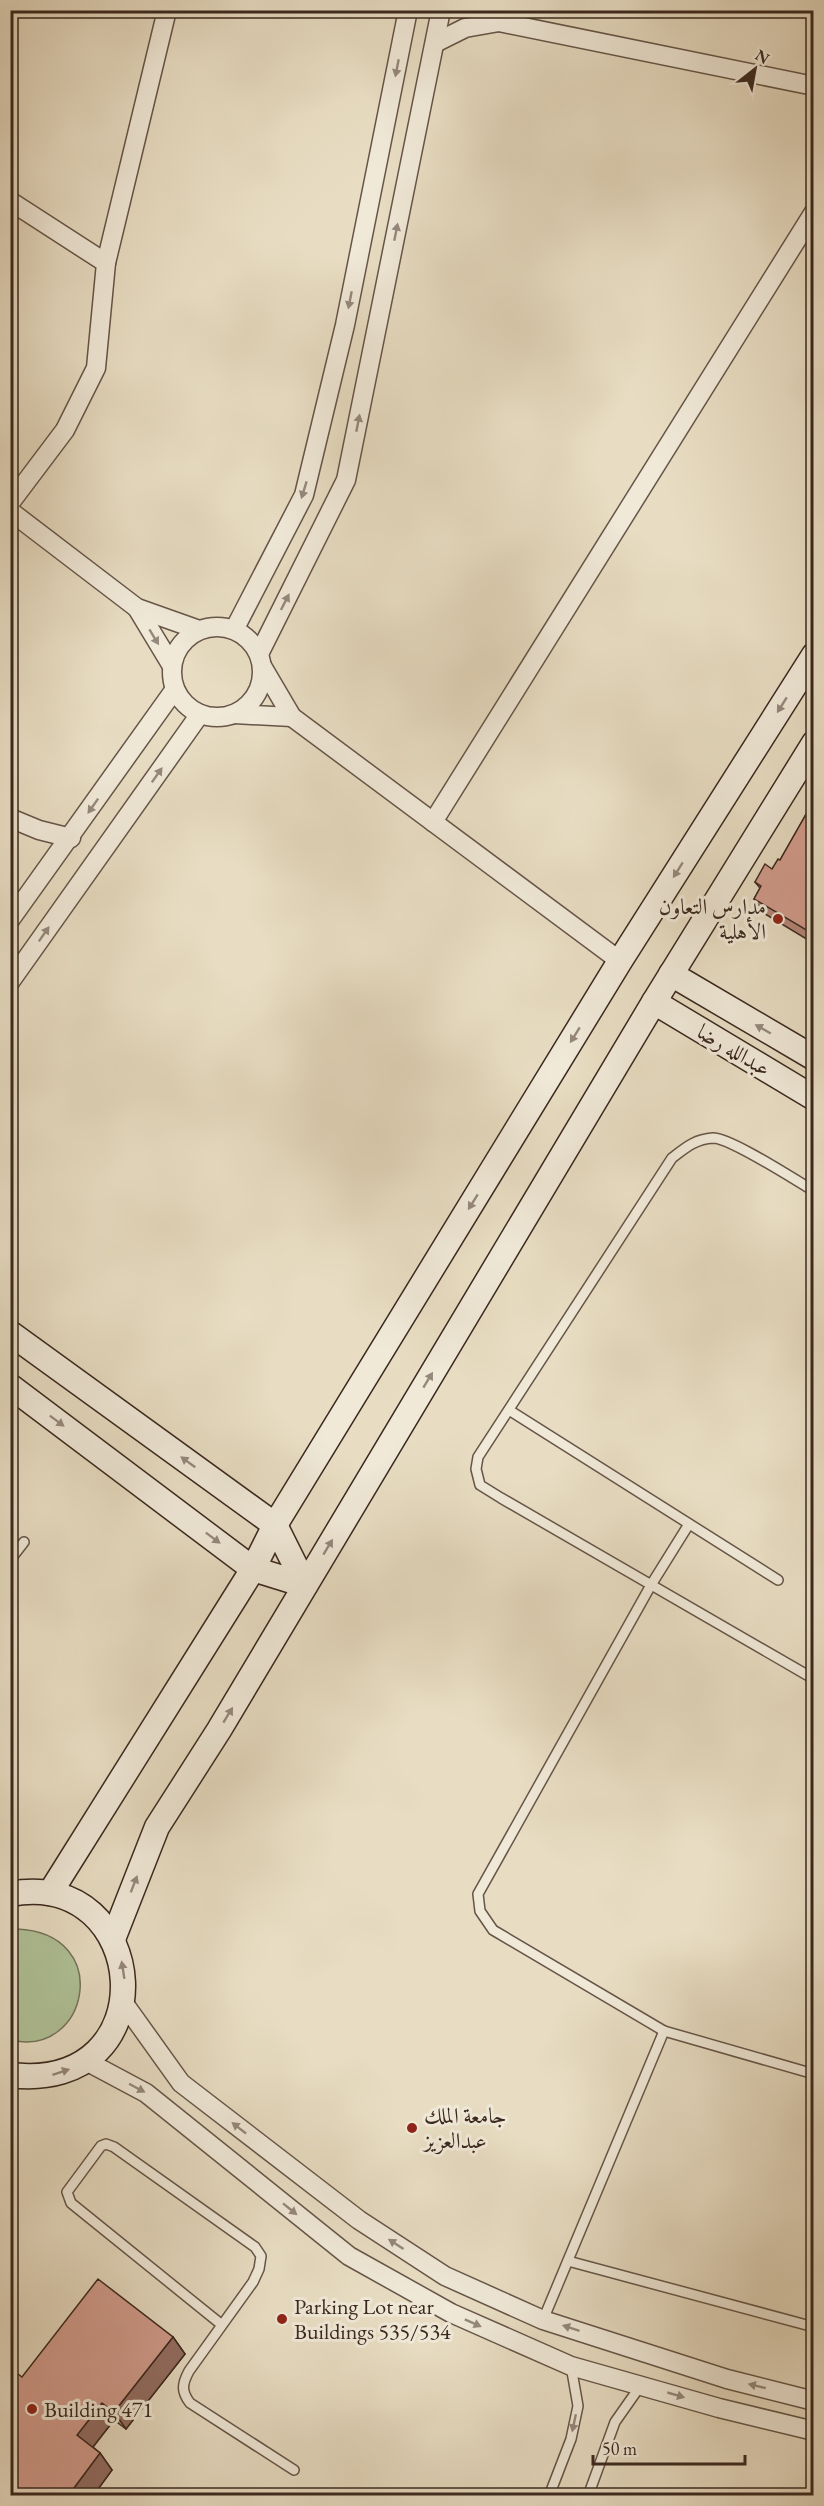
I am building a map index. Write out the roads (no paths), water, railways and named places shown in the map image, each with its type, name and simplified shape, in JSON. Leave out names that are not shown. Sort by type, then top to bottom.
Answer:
[{"type":"main road","points":[[50,1893],[253,1569],[275,1525],[620,961],[813,655]]},
{"type":"main road","points":[[113,1939],[156,1827],[219,1730],[654,1002],[813,743]]},
{"type":"main road","name":"عبدالله رضا","points":[[671,974],[813,1058]]},
{"type":"main road","name":"عبدالله رضا","points":[[654,1002],[813,1098]]},
{"type":"main road","points":[[10,1333],[275,1525],[305,1585]]},
{"type":"main road","points":[[10,1386],[253,1569],[305,1585]]},
{"type":"main road","points":[[10,1894],[50,1893],[75,1902],[96,1918],[113,1939],[121,1959],[125,1980],[123,2002],[116,2025],[103,2045],[86,2061],[62,2073],[35,2078],[10,2075]]},
{"type":"street","points":[[10,504],[65,430],[96,368],[103,317],[106,263],[167,10]]},
{"type":"street","points":[[234,630],[304,495],[345,325],[408,13],[389,10]]},
{"type":"street","points":[[234,714],[243,711],[259,689],[260,660],[346,480],[441,10]]},
{"type":"street","points":[[478,10],[499,22],[813,86]]},
{"type":"street","points":[[435,43],[465,28],[499,22]]},
{"type":"street","points":[[10,201],[106,263]]},
{"type":"street","points":[[433,822],[813,212]]},
{"type":"street","points":[[10,511],[137,608],[199,630]]},
{"type":"street","points":[[137,608],[172,666]]},
{"type":"street","points":[[292,717],[234,714],[211,717],[200,714],[181,699],[175,689],[172,666],[177,647],[199,630],[211,627],[234,630],[253,644],[292,717],[620,961]]},
{"type":"street","points":[[10,920],[71,838],[175,689]]},
{"type":"street","points":[[10,982],[200,714]]},
{"type":"street","points":[[10,818],[39,830],[71,838]]},
{"type":"street","points":[[123,2002],[181,2083],[358,2220],[445,2276],[543,2320],[727,2379],[813,2401]]},
{"type":"street","points":[[86,2061],[146,2092],[349,2256],[451,2313],[571,2366],[813,2431]]},
{"type":"lane","points":[[813,1191],[731,1143],[716,1138],[691,1143],[672,1158],[478,1457],[476,1469],[480,1485],[813,1679]]},
{"type":"lane","points":[[509,1410],[778,1580]]},
{"type":"lane","points":[[689,1524],[651,1585],[478,1894],[480,1911],[493,1930],[664,2031],[813,2074]]},
{"type":"lane","points":[[10,1560],[24,1542]]},
{"type":"lane","points":[[543,2320],[664,2031]]},
{"type":"lane","points":[[222,2325],[71,2203],[67,2192],[101,2146],[106,2144],[114,2147],[255,2247],[261,2256],[259,2269],[222,2325],[189,2371],[183,2383],[184,2396],[190,2403],[294,2470]]},
{"type":"lane","points":[[568,2261],[813,2327]]},
{"type":"lane","points":[[549,2496],[571,2439],[578,2406],[571,2366]]},
{"type":"lane","points":[[588,2496],[615,2422],[640,2385]]},
{"type":"place","name":"مدارس التعاون الأهلية","points":[[778,919]]},
{"type":"place","name":"جامعة الملك عبدالعزيز","points":[[412,2128]]},
{"type":"place","name":"Parking Lot near Buildings 535/534","points":[[282,2319]]},
{"type":"place","name":"Building 471","points":[[32,2409]]}]
